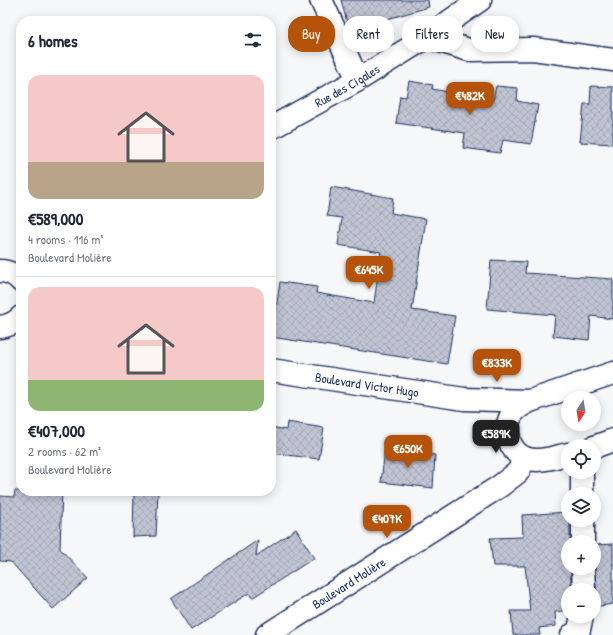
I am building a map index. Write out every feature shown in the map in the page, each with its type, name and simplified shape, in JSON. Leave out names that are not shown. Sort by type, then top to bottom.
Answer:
[{"type":"street","points":[[321,0],[358,80]]},
{"type":"street","name":"Rue des Cigales","points":[[457,16],[480,0]]},
{"type":"street","points":[[463,48],[469,50],[533,49],[613,60]]},
{"type":"street","name":"Rue des Cigales","points":[[276,125],[358,80],[403,52]]},
{"type":"street","name":"Boulevard Victor Hugo","points":[[276,371],[464,399],[530,401]]},
{"type":"street","points":[[561,456],[537,461],[525,458],[517,453],[511,446],[508,437],[507,428],[510,416],[518,407],[530,401],[613,373]]},
{"type":"street","points":[[591,381],[613,385]]},
{"type":"street","name":"Boulevard Victor Hugo","points":[[464,399],[498,419],[507,428]]},
{"type":"street","points":[[601,444],[613,440]]},
{"type":"street","name":"Boulevard Molière","points":[[267,635],[500,486],[518,472],[525,458]]},
{"type":"street","points":[[572,635],[578,634],[580,623]]},
{"type":"building","points":[[341,0],[428,0],[429,7],[394,17],[345,16]]},
{"type":"building","points":[[409,81],[433,85],[432,89],[493,100],[496,86],[518,88],[517,101],[538,105],[531,144],[503,140],[500,153],[463,148],[465,133],[396,123],[400,96],[406,97]]},
{"type":"building","points":[[591,86],[613,87],[613,144],[580,142],[584,104],[590,104]]},
{"type":"building","points":[[331,187],[393,198],[391,213],[426,219],[412,310],[455,316],[447,364],[276,338],[276,309],[280,282],[317,287],[316,293],[374,303],[381,252],[338,245],[342,218],[327,216]]},
{"type":"building","points":[[491,260],[526,262],[525,273],[613,279],[613,319],[591,316],[589,340],[553,336],[555,315],[487,309]]},
{"type":"building","points":[[287,422],[324,428],[319,459],[276,454],[276,428],[286,430]]},
{"type":"building","points":[[385,449],[435,455],[433,488],[381,482]]},
{"type":"building","points":[[15,491],[16,496],[62,496],[60,549],[88,578],[53,609],[11,562],[0,561],[0,496],[14,497]]},
{"type":"building","points":[[134,496],[158,496],[156,536],[133,537]]},
{"type":"building","points":[[561,512],[561,527],[570,527],[570,535],[561,535],[561,575],[571,575],[571,583],[561,583],[561,611],[555,612],[556,626],[539,628],[540,635],[513,635],[511,611],[530,611],[525,566],[493,566],[490,538],[523,537],[522,515]]},
{"type":"building","points":[[296,529],[314,558],[252,598],[249,593],[191,630],[171,599],[258,540],[256,556]]},
{"type":"building","points":[[613,544],[613,604],[601,606],[601,583],[596,583],[595,575],[601,575],[601,545]]}]
